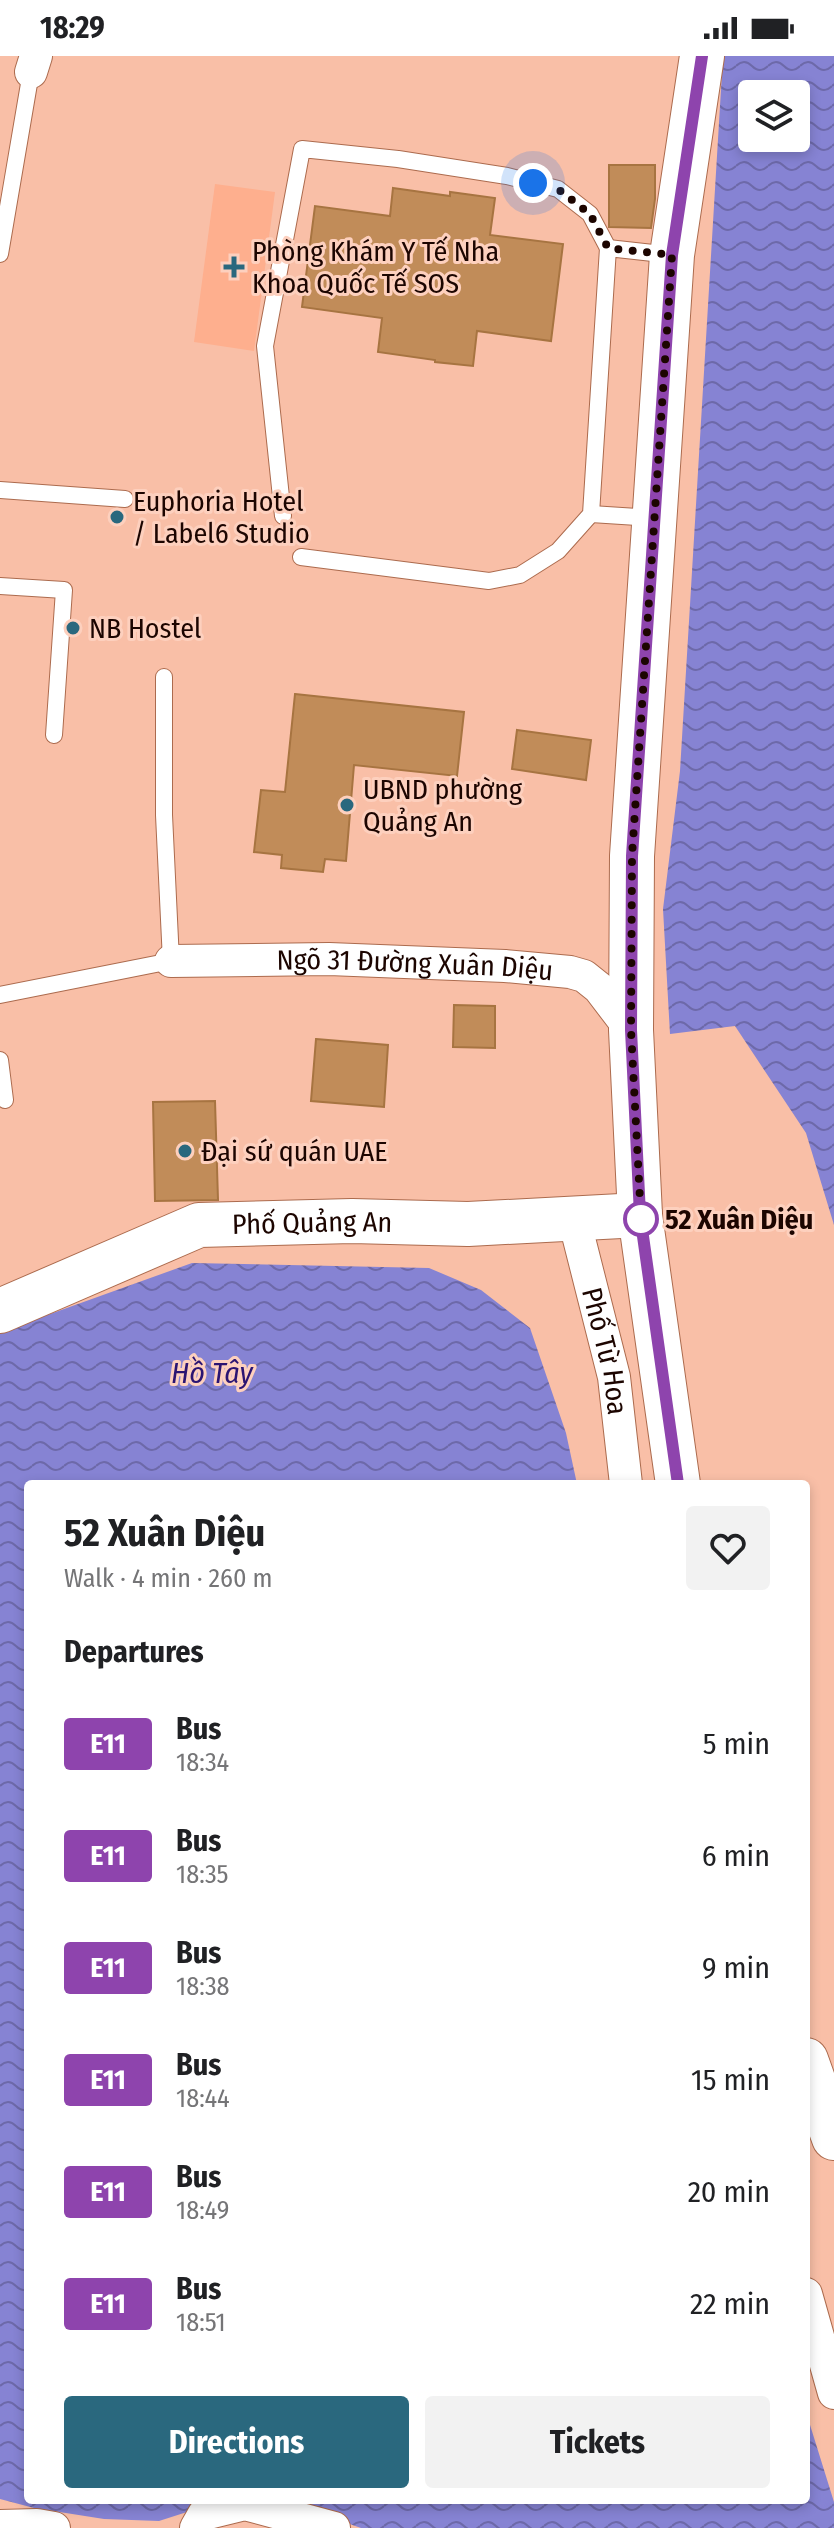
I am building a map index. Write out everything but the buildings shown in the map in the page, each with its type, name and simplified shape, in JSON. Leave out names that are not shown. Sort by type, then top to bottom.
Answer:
[{"type":"street","points":[[677,1480],[640,1215],[631,1030],[632,856],[672,255],[702,56]]},
{"type":"street","name":"Ngõ 31 Đường Xuân Diệu","points":[[171,961],[344,960],[505,966],[570,972],[584,976],[599,988],[631,1030]]},
{"type":"street","name":"Phố Quảng An","points":[[0,1311],[199,1225],[352,1221],[468,1224],[640,1215]]},
{"type":"street","name":"Phố Từ Hoa","points":[[574,1219],[614,1377],[626,1480]]},
{"type":"street","points":[[810,2071],[834,2138]]},
{"type":"street","points":[[810,2308],[834,2393]]},
{"type":"street","points":[[196,2528],[204,2514],[245,2504],[334,2528]]},
{"type":"street","points":[[0,2526],[54,2528]]},
{"type":"lane","points":[[0,254],[34,64]]},
{"type":"lane","points":[[283,516],[265,346],[302,149],[398,159],[507,176],[558,189],[590,214],[608,248],[591,514],[558,551],[520,575],[489,581],[301,557]]},
{"type":"lane","points":[[608,248],[672,255]]},
{"type":"lane","points":[[0,490],[125,499]]},
{"type":"lane","points":[[591,514],[654,518]]},
{"type":"lane","points":[[0,586],[64,590],[54,735]]},
{"type":"lane","points":[[0,995],[171,961],[164,815],[164,677]]},
{"type":"lane","points":[[0,1060],[5,1100]]},
{"type":"shaded area","name":"Phòng Khám Y Tế Nha Khoa Quốc Tế SOS","points":[[215,184],[275,192],[254,351],[194,342]]},
{"type":"water","points":[[723,56],[834,56],[834,1225],[806,1133],[735,1026],[670,1034],[663,909],[680,771]]},
{"type":"water","name":"Hồ Tây","points":[[192,1263],[429,1268],[481,1290],[530,1328],[566,1433],[576,1480],[24,1480],[24,2504],[205,2504],[159,2521],[104,2519],[34,2508],[0,2499],[0,1332]]},
{"type":"water","points":[[810,2425],[834,2502],[834,2528],[361,2528],[292,2504],[810,2504]]},
{"type":"bus line","name":"E11","points":[[677,1480],[640,1215],[631,1030],[632,856],[672,255],[702,56]]},
{"type":"place","name":"Phòng Khám Y Tế Nha Khoa Quốc Tế SOS","points":[[234,267]]},
{"type":"place","name":"Euphoria Hotel / Label6 Studio","points":[[117,517]]},
{"type":"place","name":"NB Hostel","points":[[73,628]]},
{"type":"place","name":"UBND phường Quảng An","points":[[347,805]]},
{"type":"place","name":"Đại sứ quán UAE","points":[[185,1151]]},
{"type":"place","name":"52 Xuân Diệu","points":[[641,1219]]},
{"type":"route","points":[[533,183],[558,189],[590,214],[608,248],[672,255],[632,856],[631,1030],[641,1219]]}]
